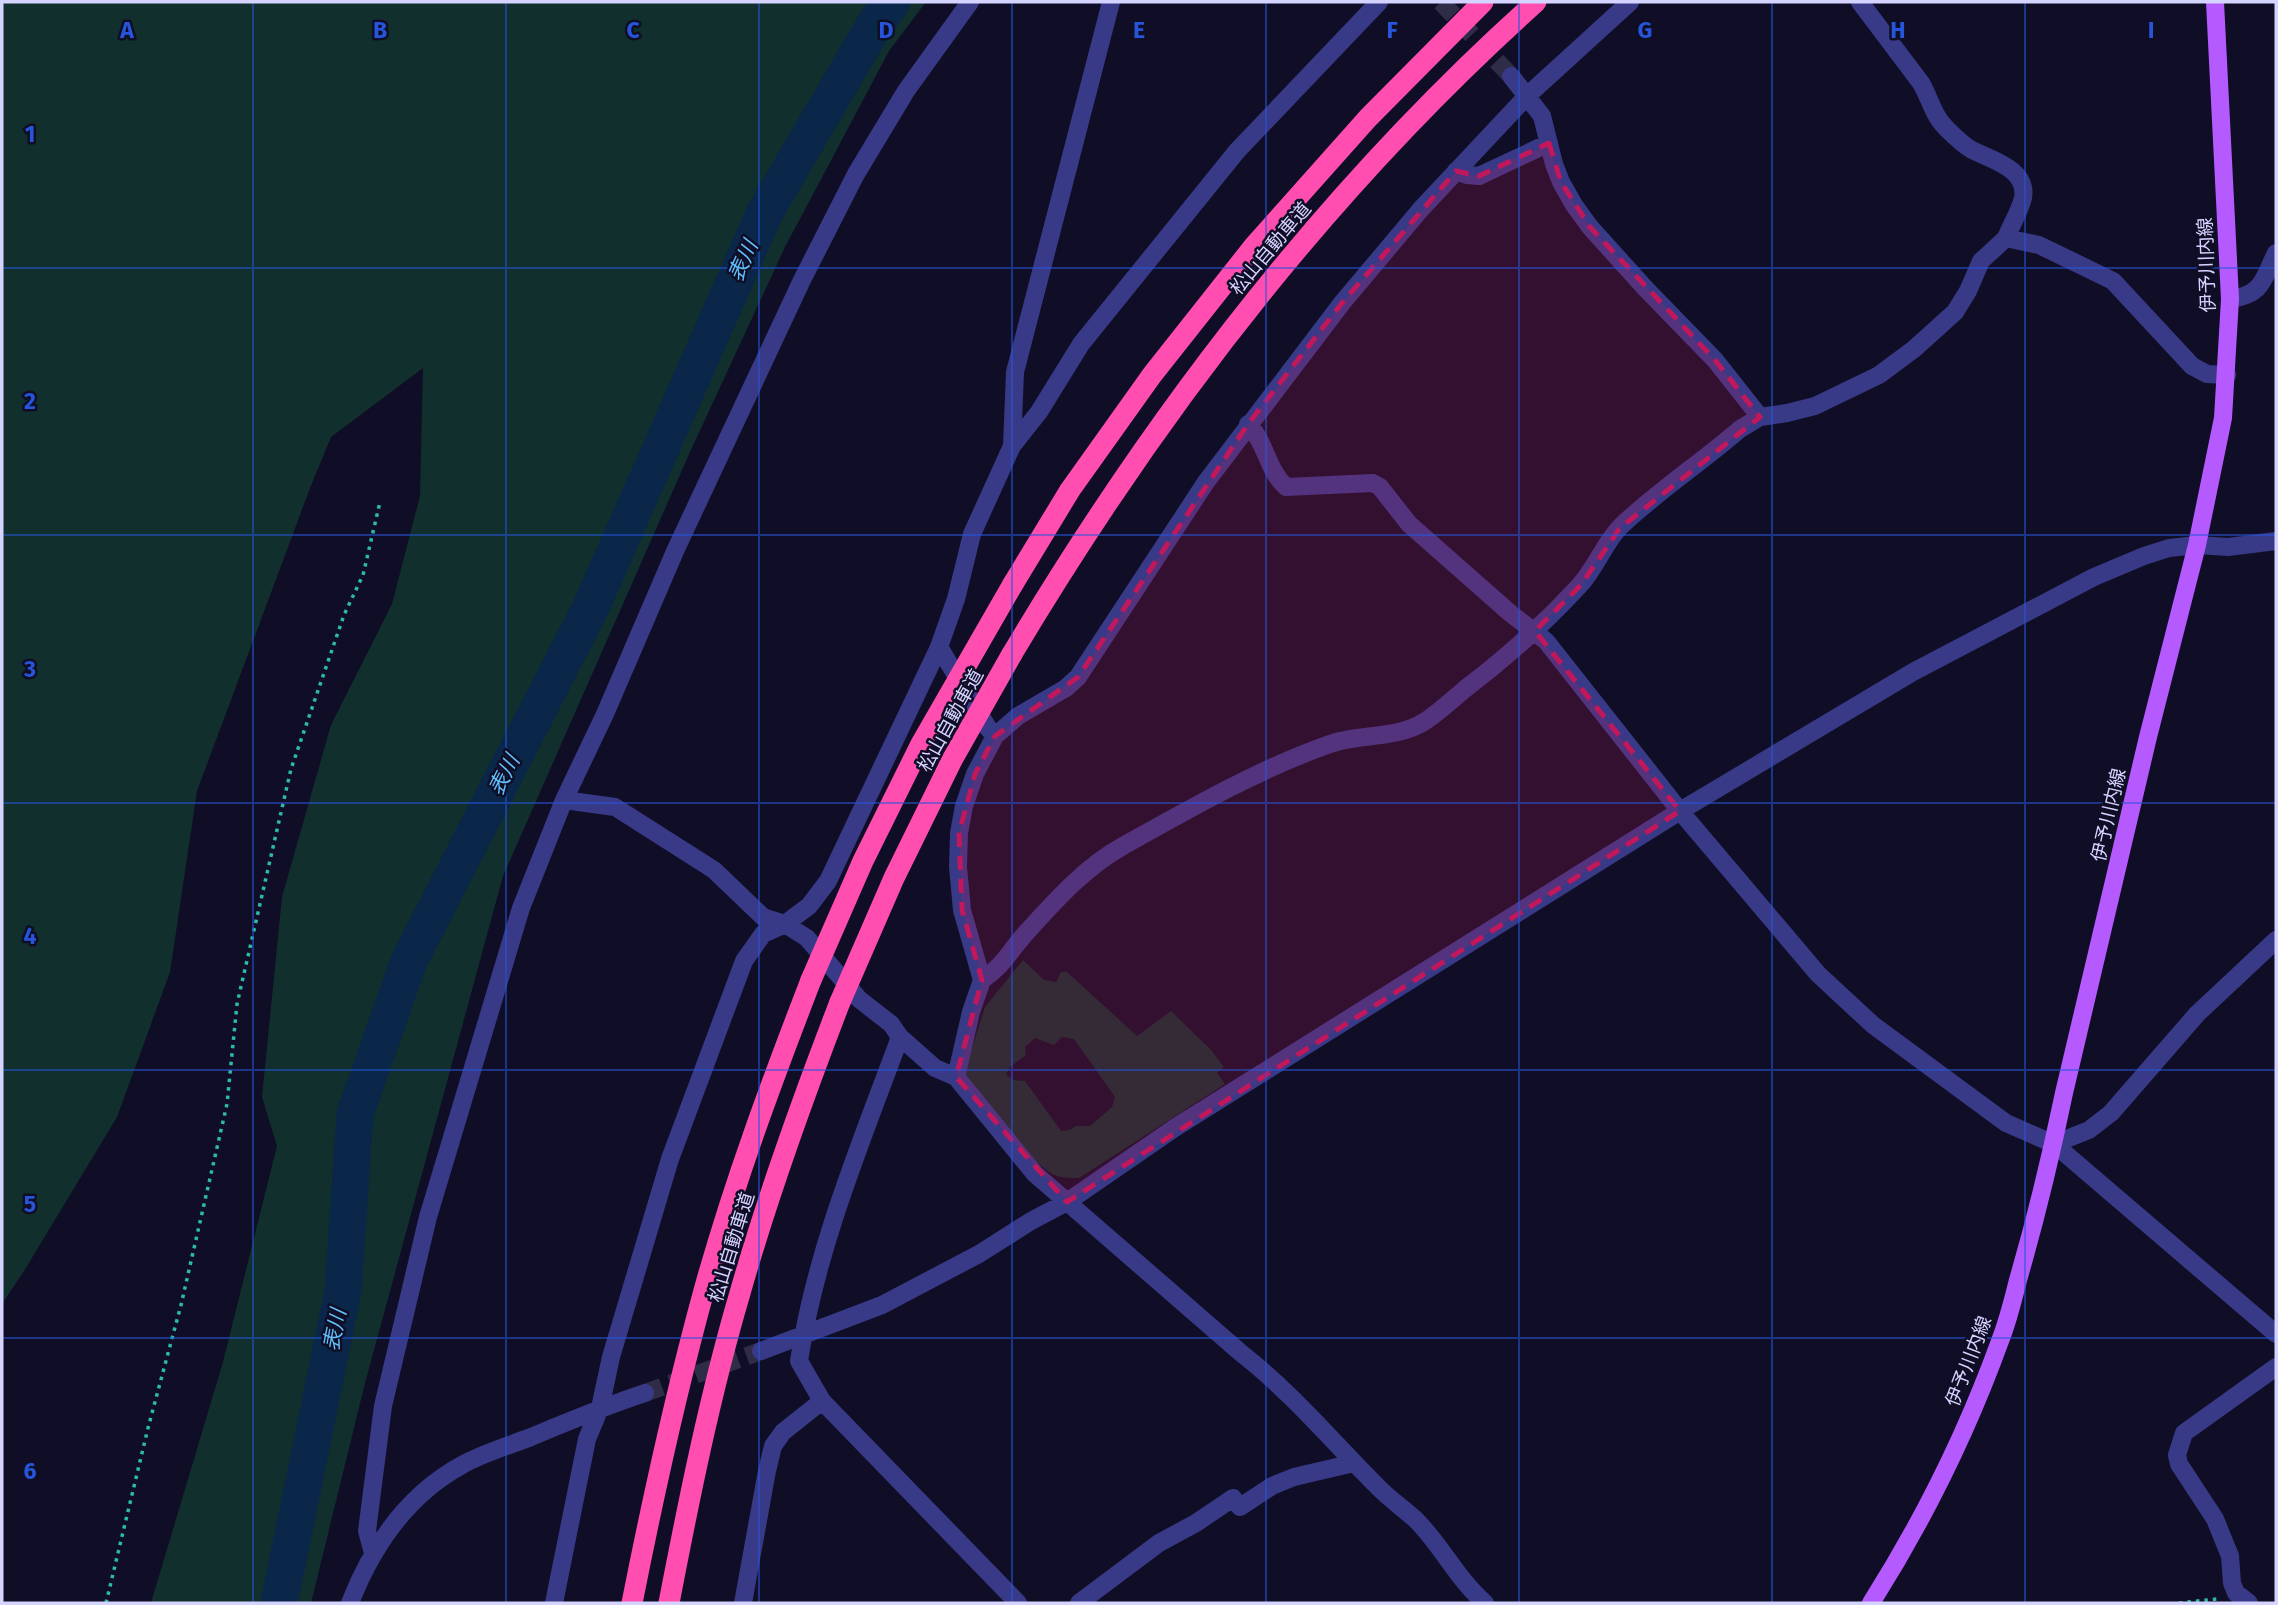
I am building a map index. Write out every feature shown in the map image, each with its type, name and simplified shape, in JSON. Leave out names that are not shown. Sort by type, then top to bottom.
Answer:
[{"type":"highway","name":"松山自動車道","points":[[632,1603],[660,1461],[705,1285],[761,1111],[811,980],[863,861],[921,744],[1013,584],[1078,479],[1152,375],[1254,246],[1367,117],[1483,2]]},
{"type":"highway","name":"松山自動車道","points":[[669,1603],[696,1466],[740,1293],[793,1123],[840,1002],[911,842],[952,760],[1012,654],[1095,521],[1179,398],[1282,266],[1392,141],[1536,2]]},
{"type":"main road","name":"伊予川内線","points":[[1871,1603],[1897,1562],[1951,1457],[1997,1351],[2030,1241],[2138,777],[2197,545],[2221,430],[2227,375],[2230,299],[2215,2]]},
{"type":"street","points":[[373,1553],[367,1531],[383,1406],[428,1217],[521,908],[564,800],[605,714],[681,537],[802,280],[856,174],[906,91],[970,2]]},
{"type":"street","points":[[554,1603],[587,1439],[600,1408],[611,1357],[670,1159],[744,961],[763,934],[785,924],[809,906],[828,881],[939,647],[956,599],[972,534],[1013,446],[1039,412],[1081,344],[1237,151],[1379,2]]},
{"type":"street","points":[[982,979],[962,910],[958,833],[975,774],[995,736],[1018,716],[1066,688],[1078,677],[1177,525],[1248,424],[1342,303],[1456,171],[1528,95],[1630,2]]},
{"type":"street","points":[[956,1077],[971,1012],[982,979],[1007,959],[1023,936],[1094,866],[1119,848],[1264,770],[1351,738],[1379,737],[1423,722],[1535,631],[1581,585],[1620,528],[1740,429],[1760,417],[1815,406],[1888,369],[1955,312],[1981,261],[2006,238],[2023,197],[2022,185],[2018,174],[1969,148],[1945,128],[1936,116],[1921,82],[1860,2]]},
{"type":"street","points":[[1013,446],[1015,372],[1107,3]]},
{"type":"street","points":[[1511,76],[1542,116],[1560,182],[1590,227],[1715,360],[1760,417]]},
{"type":"street","points":[[1456,171],[1467,176],[1479,176],[1549,143]]},
{"type":"street","points":[[2006,238],[2039,245],[2113,281],[2192,366],[2207,374],[2227,375]]},
{"type":"street","points":[[2230,299],[2246,297],[2255,291],[2276,253]]},
{"type":"street","points":[[1248,424],[1258,437],[1276,476],[1286,487],[1373,483],[1380,487],[1409,524],[1546,641],[1680,811],[1818,974],[1856,1010],[2006,1124],[2054,1144],[2276,1334]]},
{"type":"street","points":[[761,1351],[882,1305],[927,1283],[1066,1202],[1177,1127],[1680,811],[1913,672],[2094,577],[2169,548],[2197,545],[2228,547],[2276,541]]},
{"type":"street","points":[[939,647],[988,729],[995,736]]},
{"type":"street","points":[[564,800],[615,807],[718,874],[763,917],[785,924],[807,938],[859,999],[891,1024],[900,1037],[935,1068],[956,1077],[1035,1174],[1271,1377],[1378,1488],[1418,1522],[1468,1589],[1485,1603]]},
{"type":"street","points":[[2054,1144],[2089,1130],[2111,1113],[2197,1014],[2276,940]]},
{"type":"street","points":[[900,1037],[835,1213],[799,1361],[821,1401],[1018,1603]]},
{"type":"street","points":[[2242,1598],[2232,1583],[2230,1556],[2215,1519],[2179,1464],[2178,1455],[2184,1433],[2276,1367]]},
{"type":"street","points":[[350,1603],[373,1553],[394,1521],[415,1500],[462,1465],[600,1408],[645,1393]]},
{"type":"street","points":[[743,1603],[773,1446],[783,1433],[821,1401]]},
{"type":"street","points":[[1079,1603],[1159,1543],[1196,1523],[1233,1498],[1240,1507],[1272,1486],[1294,1477],[1354,1463]]},
{"type":"path","points":[[106,1603],[148,1427],[181,1305],[227,1104],[237,1004],[291,769],[344,615],[363,575],[380,502]]},
{"type":"path","points":[[2179,1603],[2242,1598]]},
{"type":"highlighted area","points":[[1549,143],[1561,182],[1590,227],[1715,360],[1760,417],[1620,528],[1581,585],[1535,631],[1680,811],[1067,1202],[956,1077],[982,980],[962,910],[959,833],[975,774],[995,736],[1078,677],[1248,424],[1342,303],[1456,171],[1479,176]]},
{"type":"green space","points":[[2,2],[926,2],[889,51],[785,247],[690,452],[503,876],[365,1383],[311,1603],[151,1603],[223,1362],[277,1146],[262,1097],[282,897],[331,725],[392,604],[420,496],[423,368],[331,437],[197,791],[170,972],[117,1117],[2,1304]]},
{"type":"green space","points":[[1023,960],[1044,980],[1056,982],[1061,972],[1067,972],[1137,1036],[1171,1011],[1211,1050],[1224,1067],[1217,1073],[1225,1084],[1079,1178],[1057,1176],[1046,1170],[1021,1146],[964,1073],[985,1007]],"holes":[[[1062,1037],[1074,1039],[1115,1097],[1112,1107],[1090,1126],[1076,1126],[1061,1131],[1025,1081],[1013,1080],[1006,1074],[1010,1067],[1026,1055],[1025,1047],[1035,1038],[1054,1045]]]},
{"type":"waterway","name":"表川","points":[[279,1603],[343,1291],[355,1114],[409,961],[590,609],[765,212],[875,24],[892,2]]},
{"type":"tunnel","points":[[1441,2],[1511,76]]},
{"type":"tunnel","points":[[645,1393],[761,1351]]}]
